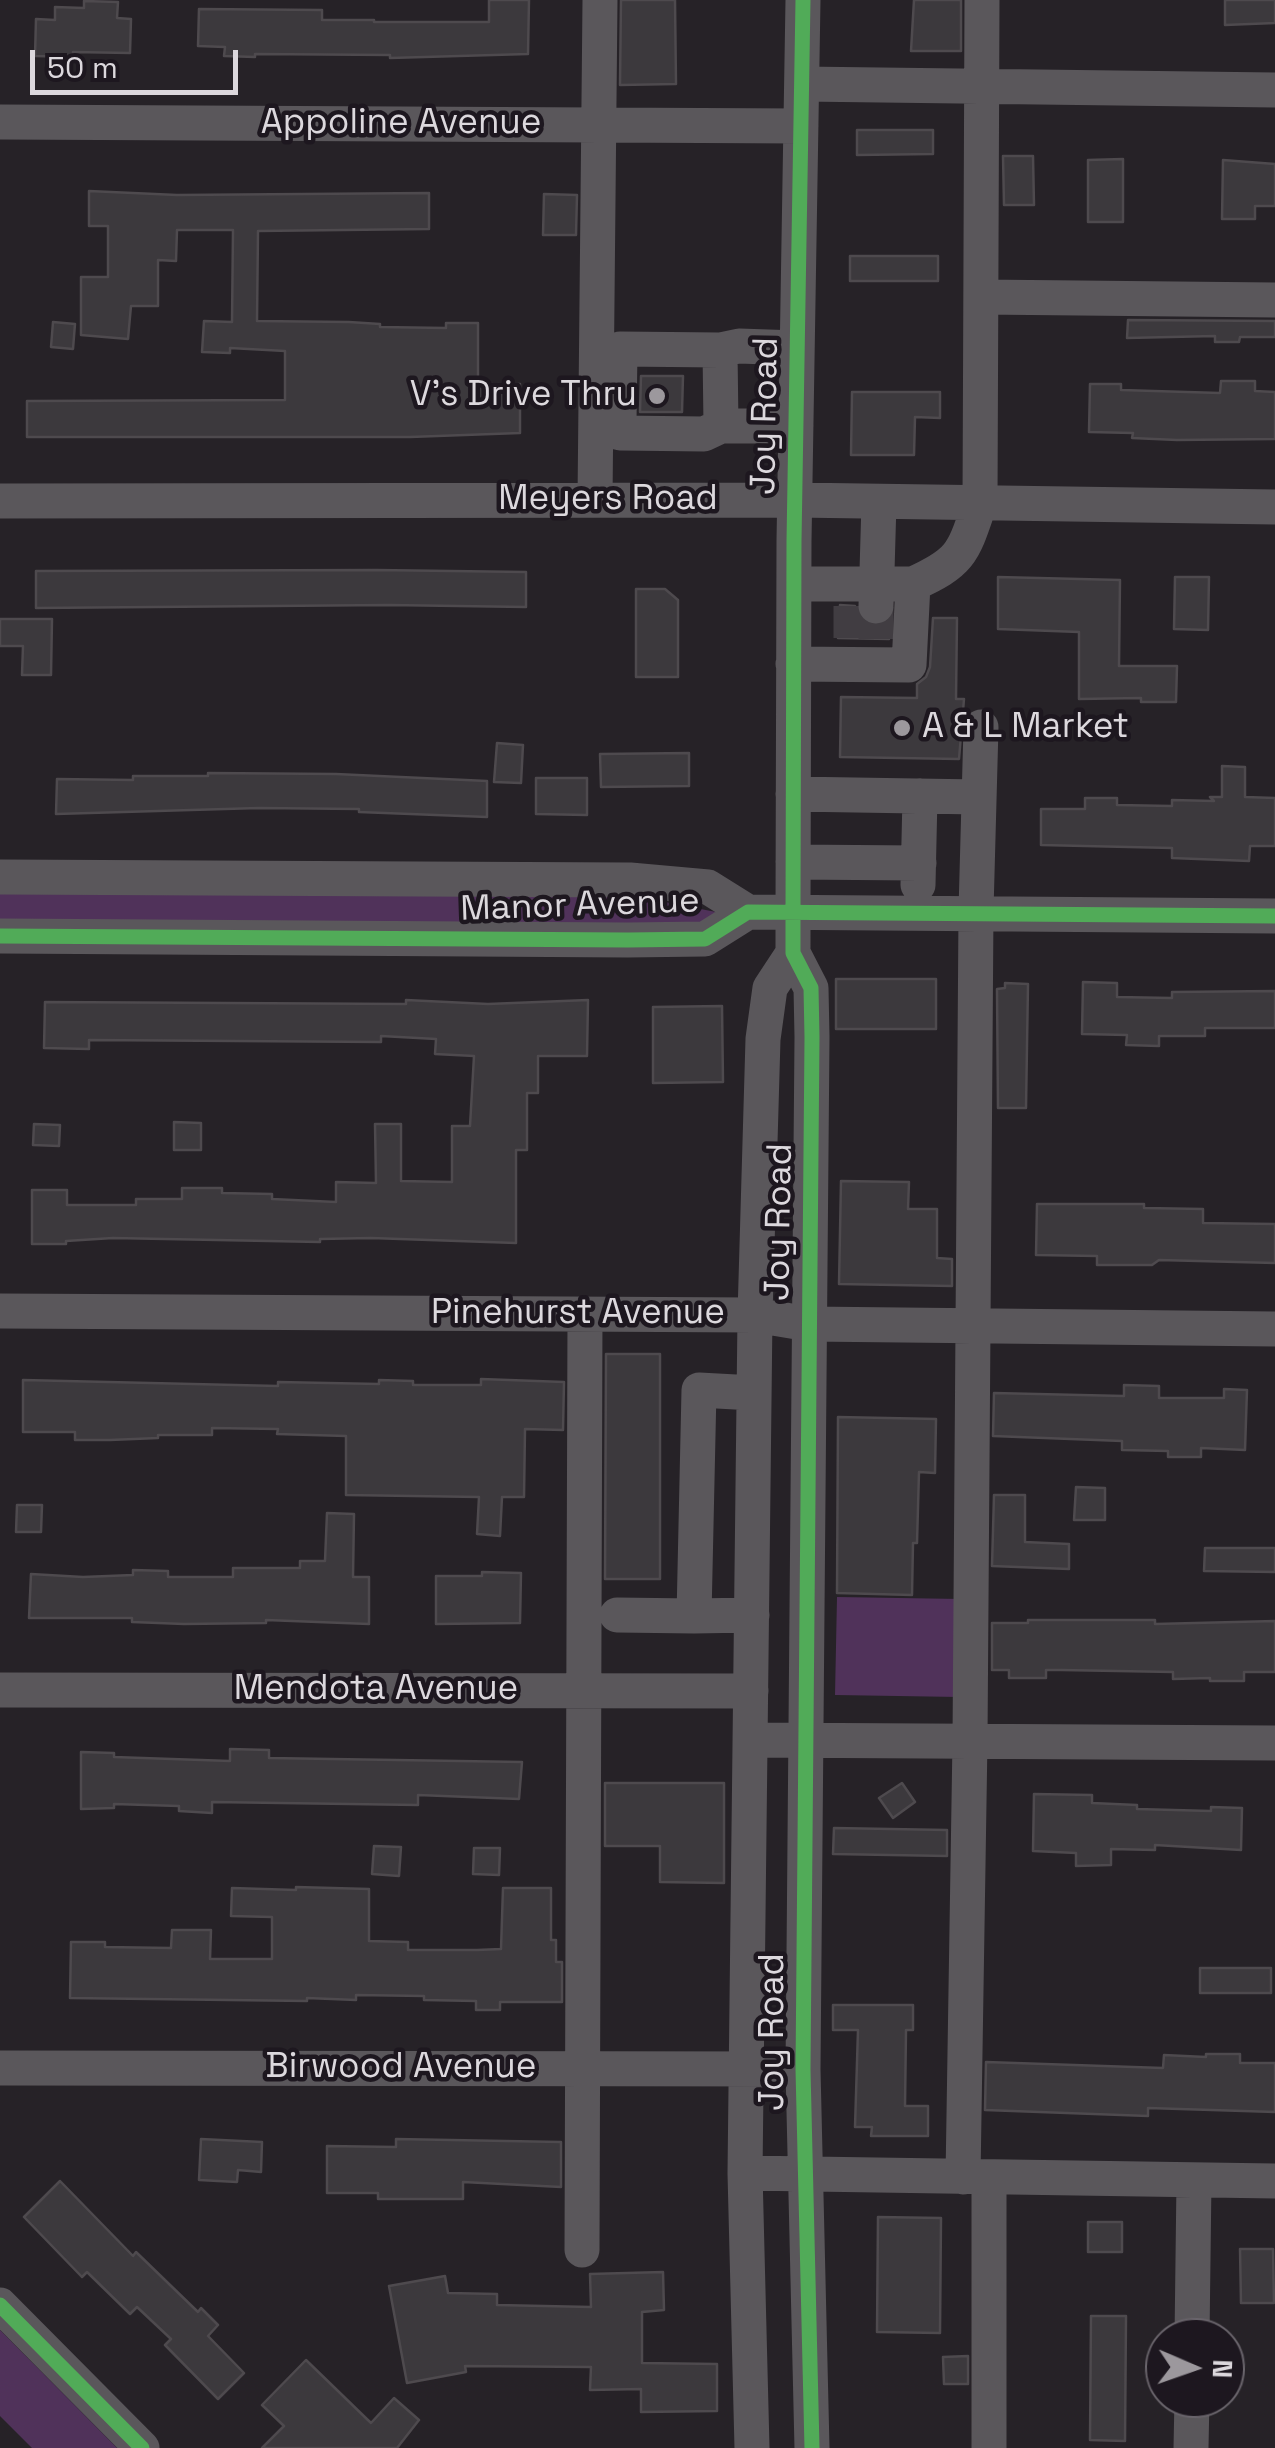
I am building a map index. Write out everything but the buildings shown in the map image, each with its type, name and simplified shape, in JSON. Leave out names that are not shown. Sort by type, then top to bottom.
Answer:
[{"type":"street","points":[[595,500],[600,0]]},
{"type":"street","name":"Joy Road","points":[[803,0],[793,664],[793,953],[811,988],[803,2068],[812,2448]]},
{"type":"street","points":[[793,664],[863,623],[913,584],[951,564],[964,550],[980,503],[982,0]]},
{"type":"street","points":[[802,84],[1275,90]]},
{"type":"street","name":"Appoline Avenue","points":[[0,122],[802,126]]},
{"type":"street","points":[[981,297],[1275,300]]},
{"type":"street","points":[[796,426],[620,433],[620,349],[798,348]]},
{"type":"street","points":[[712,430],[720,350]]},
{"type":"street","name":"Meyers Road","points":[[0,500],[795,500],[1275,508]]},
{"type":"street","points":[[863,623],[879,502]]},
{"type":"street","points":[[794,584],[863,623],[909,664],[913,584]]},
{"type":"street","points":[[981,727],[976,911],[970,1740],[976,2177],[989,2448]]},
{"type":"street","points":[[793,794],[979,796]]},
{"type":"street","points":[[918,911],[920,796]]},
{"type":"street","points":[[793,862],[918,864]]},
{"type":"street","name":"Manor Avenue","points":[[0,877],[630,880],[708,887],[748,912]]},
{"type":"street","name":"Manor Avenue","points":[[0,936],[705,939],[748,912],[1275,916]]},
{"type":"street","name":"Joy Road","points":[[752,2448],[745,2174],[755,1315],[763,1039],[770,988],[793,953]]},
{"type":"street","name":"Pinehurst Avenue","points":[[0,1311],[755,1315],[809,1324],[1275,1329]]},
{"type":"street","points":[[582,2250],[585,1314]]},
{"type":"street","points":[[694,1616],[699,1390],[754,1392]]},
{"type":"street","points":[[617,1616],[752,1615]]},
{"type":"street","name":"Mendota Avenue","points":[[0,1690],[752,1691]]},
{"type":"street","points":[[752,1740],[1275,1743]]},
{"type":"street","name":"Birwood Avenue","points":[[0,2068],[803,2068]]},
{"type":"street","points":[[745,2174],[1275,2181]]},
{"type":"street","points":[[1192,2318],[1194,2180]]},
{"type":"street","points":[[0,2305],[142,2448]]},
{"type":"street","points":[[1191,2448],[1192,2418]]},
{"type":"shaded area","points":[[0,893],[629,895],[716,912],[713,923],[0,924]]},
{"type":"shaded area","points":[[837,1597],[961,1599],[959,1697],[835,1695]]},
{"type":"shaded area","points":[[0,2330],[117,2448],[32,2448],[0,2416]]},
{"type":"tunnel","points":[[851,606],[851,638]]},
{"type":"tunnel","points":[[876,607],[876,639]]},
{"type":"cycle path","points":[[803,0],[794,541],[793,953],[811,988],[812,1037],[803,2069],[812,2448]]},
{"type":"cycle path","points":[[0,936],[705,939],[748,912],[1275,916]]},
{"type":"cycle path","points":[[0,2305],[142,2448]]},
{"type":"place","name":"V’s Drive Thru","points":[[657,396]]},
{"type":"place","name":"A & L Market","points":[[902,728]]}]
